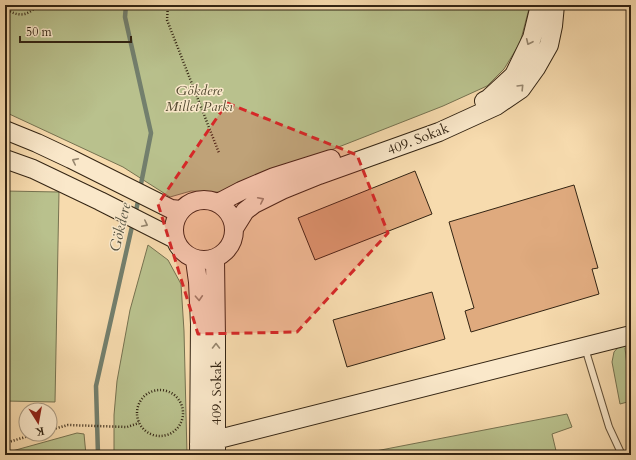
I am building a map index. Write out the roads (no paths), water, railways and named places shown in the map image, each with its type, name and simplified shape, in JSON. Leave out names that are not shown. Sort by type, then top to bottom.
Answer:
[{"type":"main road","name":"409. Sokak","points":[[218,203],[274,177],[388,141],[438,122],[488,99],[514,75],[532,38],[540,5]]},
{"type":"main road","name":"409. Sokak","points":[[235,227],[245,211],[254,204],[282,190],[319,175],[439,132],[496,106],[521,89],[549,46],[555,5]]},
{"type":"main road","points":[[5,130],[37,143],[176,210]]},
{"type":"main road","points":[[5,159],[33,169],[170,236],[186,255],[195,260],[205,261],[215,259],[224,254],[234,237],[235,227],[232,218],[226,209],[218,203],[209,200],[199,200],[176,210]]},
{"type":"main road","points":[[170,236],[174,229],[176,210]]},
{"type":"main road","name":"409. Sokak","points":[[215,259],[216,447]]},
{"type":"main road","name":"409. Sokak","points":[[195,260],[198,282],[200,324],[199,449]]},
{"type":"main road","points":[[199,449],[216,447],[585,346],[631,335]]},
{"type":"lane","points":[[585,346],[609,427],[622,455]]},
{"type":"waterway","name":"Gökdere","points":[[126,5],[125,17],[151,133],[140,189]]},
{"type":"waterway","name":"Gökdere","points":[[135,215],[139,197]]},
{"type":"waterway","name":"Gökdere","points":[[98,455],[96,386],[133,222]]},
{"type":"park label","name":"Gökdere Millet Parkı","points":[[199,98]]}]
